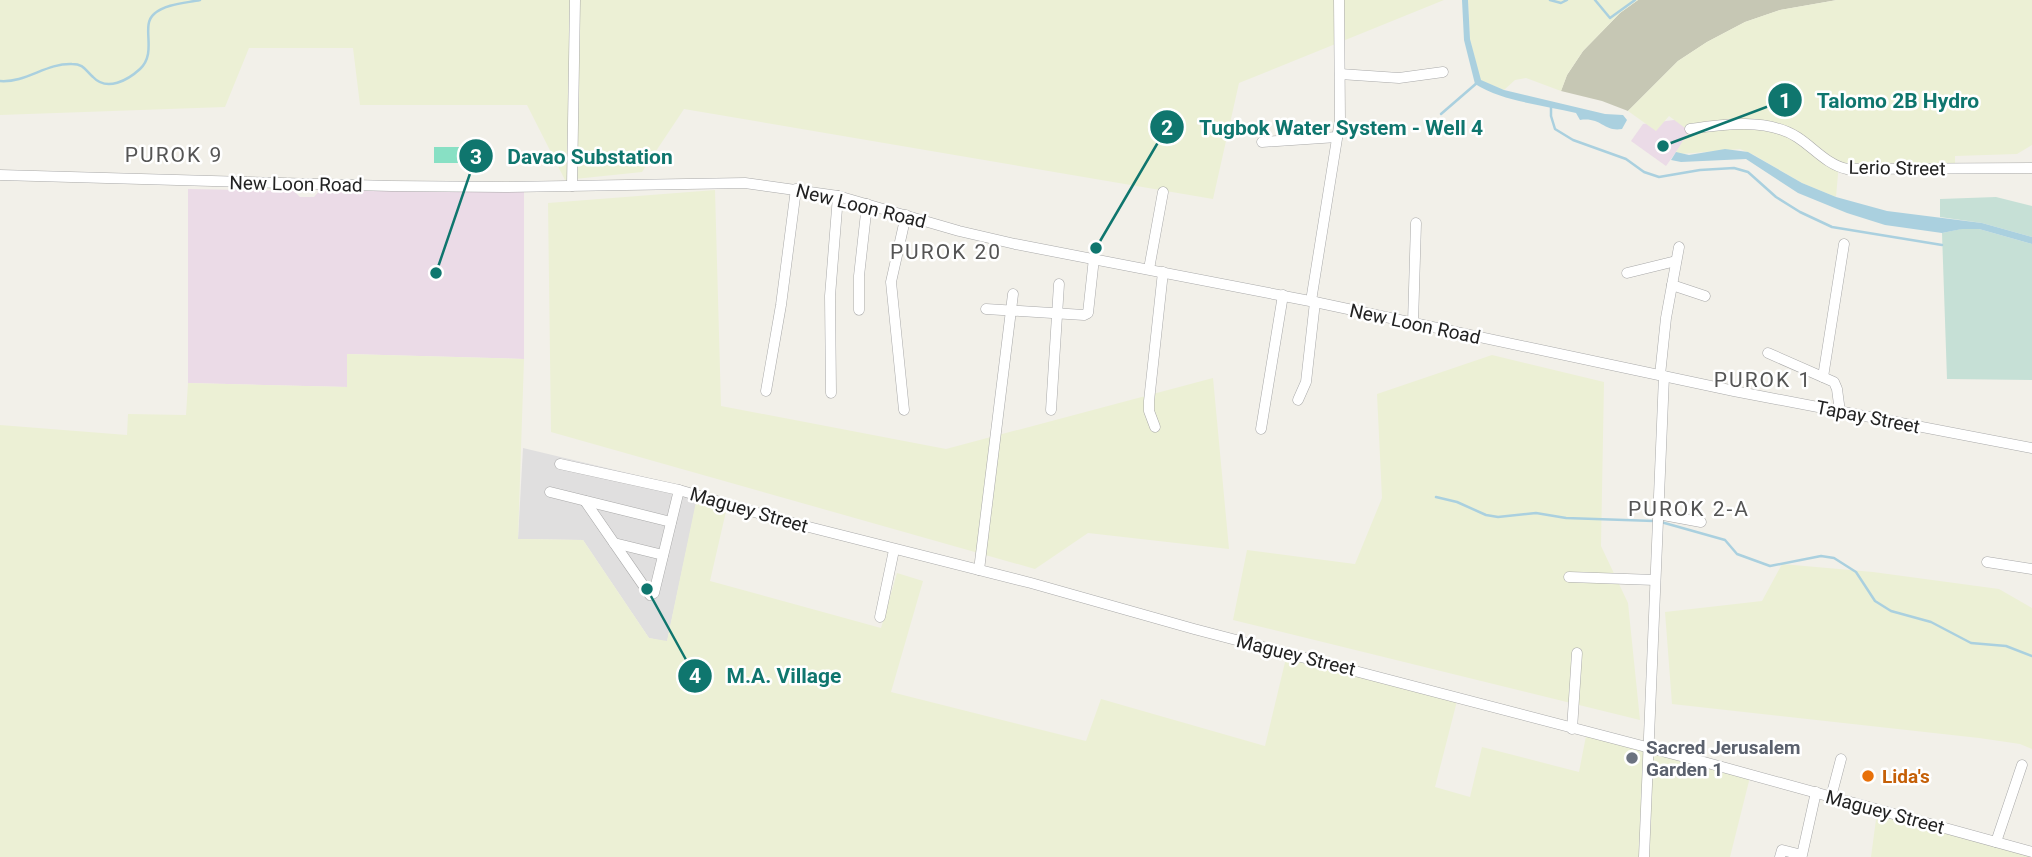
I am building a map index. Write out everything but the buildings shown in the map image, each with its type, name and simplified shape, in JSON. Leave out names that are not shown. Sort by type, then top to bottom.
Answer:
[{"type":"street","points":[[572,186],[575,0]]},
{"type":"street","points":[[1298,400],[1306,382],[1313,302],[1337,137],[1340,105],[1339,0]]},
{"type":"street","points":[[1340,74],[1399,78],[1443,72]]},
{"type":"street","name":"Lerio Street","points":[[1690,129],[1758,125],[1775,127],[1795,136],[1831,163],[1847,169],[2032,168]]},
{"type":"street","points":[[1262,142],[1337,137]]},
{"type":"street","name":"New Loon Road","points":[[0,175],[299,185],[572,186],[745,183],[796,189],[838,196],[986,237],[1283,295],[1662,376]]},
{"type":"street","points":[[766,391],[781,305],[796,189]]},
{"type":"street","points":[[1149,269],[1163,192]]},
{"type":"street","points":[[831,393],[830,306],[838,196]]},
{"type":"street","points":[[859,310],[860,262],[867,204]]},
{"type":"street","points":[[904,410],[891,282],[906,215]]},
{"type":"street","points":[[1413,323],[1416,223]]},
{"type":"street","points":[[1824,377],[1844,243]]},
{"type":"street","points":[[1644,857],[1662,376],[1679,247]]},
{"type":"street","points":[[986,309],[1079,316],[1088,313],[1094,258]]},
{"type":"street","points":[[1627,273],[1676,261]]},
{"type":"street","points":[[1155,427],[1149,411],[1149,401],[1163,272]]},
{"type":"street","points":[[1051,410],[1059,284]]},
{"type":"street","points":[[1672,285],[1705,296]]},
{"type":"street","points":[[979,570],[1013,294]]},
{"type":"street","points":[[1261,429],[1283,295]]},
{"type":"street","points":[[1768,353],[1824,377],[1836,385],[1840,412]]},
{"type":"street","name":"Tapay Street","points":[[1662,376],[2032,448]]},
{"type":"street","name":"Maguey Street","points":[[560,464],[679,490],[894,550],[979,570],[2032,852]]},
{"type":"street","points":[[585,500],[649,595],[654,593],[679,490]]},
{"type":"street","points":[[550,492],[671,522]]},
{"type":"street","points":[[1658,514],[1701,522]]},
{"type":"street","points":[[614,543],[663,555]]},
{"type":"street","points":[[880,617],[894,550]]},
{"type":"street","points":[[1987,562],[2032,569]]},
{"type":"street","points":[[1569,577],[1656,580]]},
{"type":"street","points":[[1572,729],[1577,653]]},
{"type":"street","points":[[1831,797],[1841,759]]},
{"type":"street","points":[[1996,842],[2022,765]]},
{"type":"street","points":[[1780,857],[1782,850],[1801,855],[1815,793]]},
{"type":"shaded area","points":[[0,0],[1444,0],[1239,83],[1213,199],[684,109],[642,172],[565,180],[527,105],[360,105],[353,48],[249,48],[225,107],[0,115]]},
{"type":"shaded area","points":[[1468,0],[1638,0],[1620,13],[1583,51],[1567,75],[1561,91],[1526,78],[1515,80],[1504,90],[1480,80],[1470,39]]},
{"type":"shaded area","points":[[1638,0],[1837,0],[1780,10],[1745,22],[1707,42],[1678,61],[1628,111],[1602,101],[1561,91],[1567,75],[1583,51],[1620,13]]},
{"type":"shaded area","points":[[1837,0],[2032,0],[2032,145],[2017,154],[1955,156],[1955,165],[1839,163],[1836,197],[1802,183],[1740,149],[1681,154],[1676,152],[1689,131],[1669,116],[1656,131],[1628,111],[1678,61],[1707,42],[1745,22],[1780,10]]},
{"type":"shaded area","points":[[1682,119],[1688,135],[1666,166],[1631,141],[1643,124]]},
{"type":"shaded area","points":[[188,189],[294,191],[300,197],[314,197],[319,191],[524,191],[524,359],[348,354],[347,387],[188,383]]},
{"type":"shaded area","points":[[715,190],[721,406],[946,449],[1213,378],[1229,549],[1088,533],[1035,569],[551,432],[548,203]]},
{"type":"shaded area","points":[[1996,197],[2032,206],[2032,237],[1982,223],[1940,217],[1940,199]]},
{"type":"shaded area","points":[[1979,229],[2032,244],[2032,380],[1947,379],[1942,233]]},
{"type":"shaded area","points":[[347,354],[524,359],[518,539],[583,540],[649,638],[667,641],[697,497],[727,507],[710,581],[881,628],[897,573],[923,581],[891,692],[1086,741],[1101,699],[1265,746],[1286,658],[1457,701],[1435,787],[1470,797],[1482,747],[1579,772],[1586,736],[1750,777],[1730,857],[0,857],[0,425],[127,435],[128,414],[186,415],[188,383],[347,387]]},
{"type":"shaded area","points":[[1492,355],[1604,382],[1601,546],[1628,603],[1640,720],[1233,620],[1247,550],[1355,564],[1382,498],[1377,394]]},
{"type":"shaded area","points":[[523,448],[699,490],[667,642],[649,638],[583,540],[518,539]]},
{"type":"shaded area","points":[[1782,564],[1873,572],[1999,589],[2032,608],[2032,749],[2020,744],[1979,738],[1672,704],[1665,612],[1762,601]]},
{"type":"shaded area","points":[[1877,812],[2031,857],[1871,857]]},
{"type":"green space","points":[[434,147],[473,147],[473,163],[434,163]]},
{"type":"water","points":[[1462,0],[1468,0],[1470,39],[1481,80],[1504,90],[1605,114],[1623,115],[1627,120],[1622,129],[1580,120],[1576,113],[1511,99],[1475,84],[1464,40]]},
{"type":"water","points":[[1725,149],[1748,152],[1802,183],[1836,197],[1887,211],[1982,223],[2032,237],[2032,244],[1979,229],[1942,233],[1885,225],[1798,193],[1746,159],[1681,162],[1671,160],[1676,152],[1689,155]]},
{"type":"waterway","points":[[0,81],[19,79],[53,67],[76,64],[105,84],[117,83],[135,73],[145,62],[149,47],[148,25],[154,14],[170,6],[200,0]]},
{"type":"waterway","points":[[1550,0],[1561,3],[1567,0]]},
{"type":"waterway","points":[[1595,0],[1610,18],[1635,0]]},
{"type":"waterway","points":[[1441,114],[1478,82]]},
{"type":"waterway","points":[[1551,106],[1555,129],[1573,140],[1626,159],[1644,172],[1659,177],[1734,168],[1748,172],[1776,197],[1832,227],[1942,245]]},
{"type":"waterway","points":[[1436,497],[1498,517],[1536,513],[1566,518],[1654,521]]},
{"type":"waterway","points":[[1661,522],[1725,540],[1737,554],[1770,566],[1821,556],[1834,558],[1856,572],[1875,601],[1891,611],[1931,622],[1971,643],[2006,646],[2032,656]]},
{"type":"place","name":"Talomo 2B Hydro","points":[[1663,146]]},
{"type":"place","name":"Tugbok Water System - Well 4","points":[[1096,248]]},
{"type":"place","name":"Davao Substation","points":[[436,273]]},
{"type":"place","name":"M.A. Village","points":[[647,589]]},
{"type":"place","name":"Sacred Jerusalem Garden 1","points":[[1632,758]]},
{"type":"place","name":"Lida's","points":[[1868,776]]},
{"type":"district","name":"PUROK 9","points":[[174,155]]},
{"type":"district","name":"PUROK 20","points":[[946,252]]},
{"type":"district","name":"PUROK 1","points":[[1763,380]]},
{"type":"district","name":"PUROK 2-A","points":[[1689,509]]}]
